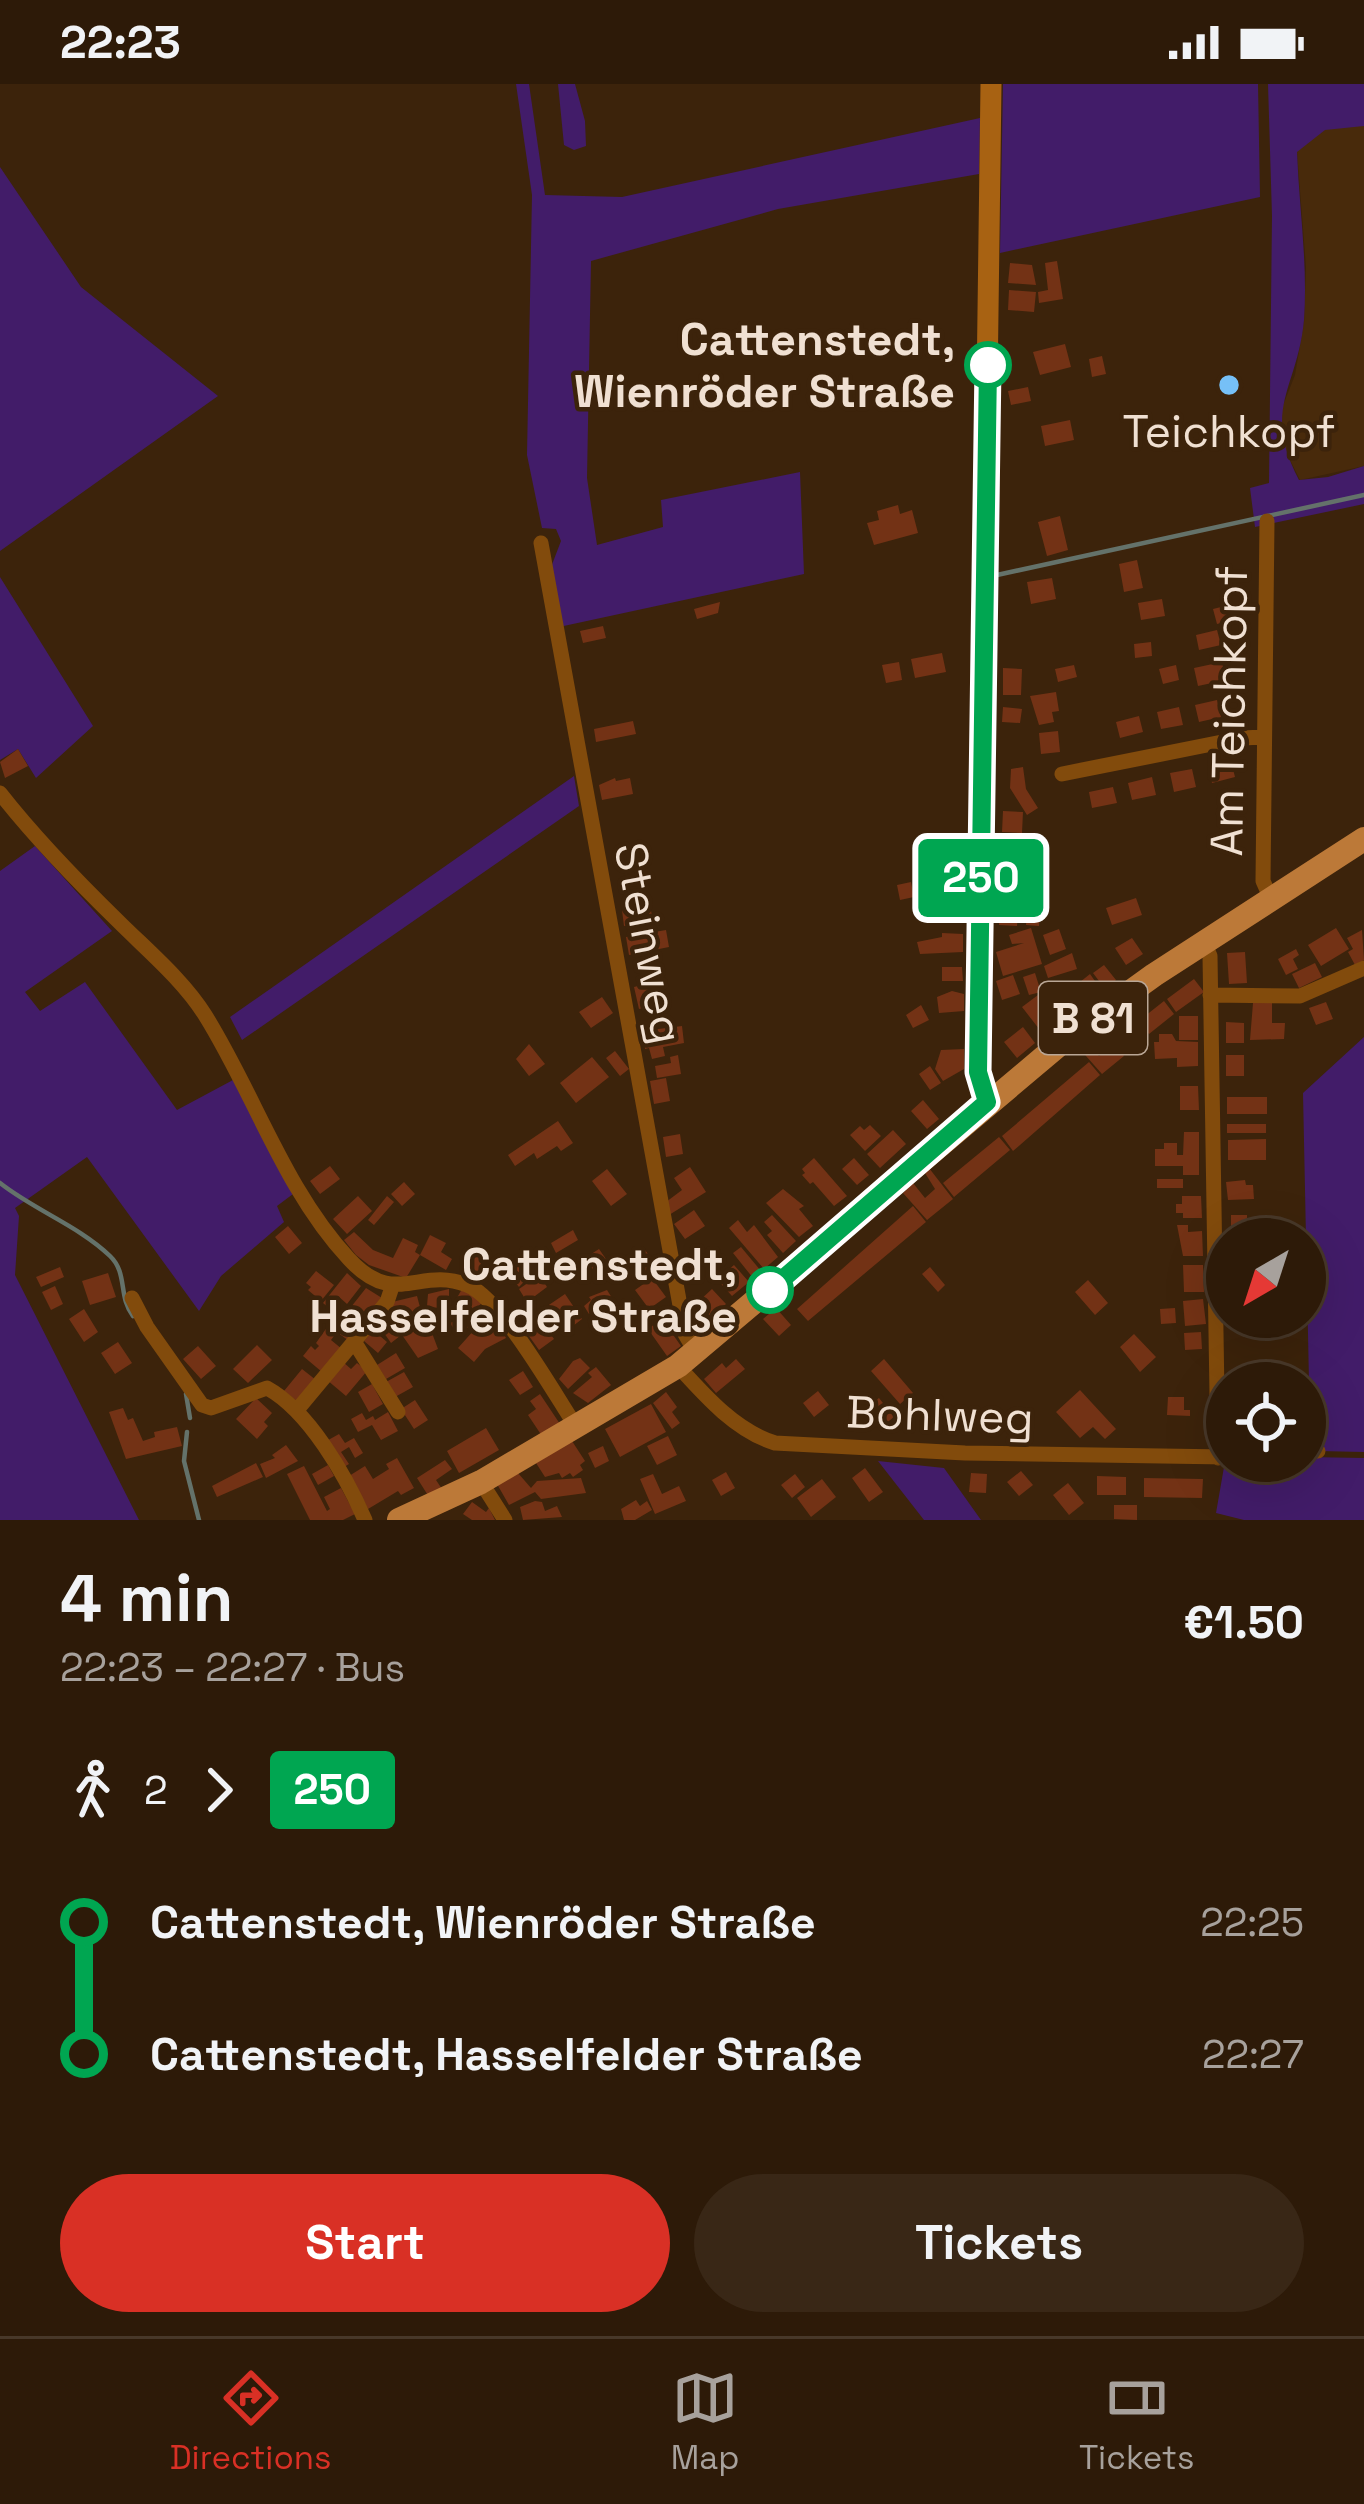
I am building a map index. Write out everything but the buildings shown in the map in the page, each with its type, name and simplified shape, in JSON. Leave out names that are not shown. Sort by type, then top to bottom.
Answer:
[{"type":"main road","points":[[987,1102],[978,1072],[991,84]]},
{"type":"main road","name":"B 81","points":[[398,1520],[482,1482],[687,1359],[987,1102],[1096,1016],[1271,899],[1362,845]]},
{"type":"street","name":"Am Teichkopf","points":[[1267,521],[1263,881],[1271,899]]},
{"type":"street","name":"Steinweg","points":[[541,542],[687,1359]]},
{"type":"street","points":[[1062,774],[1264,737]]},
{"type":"street","points":[[0,794],[63,867],[190,995],[319,1224],[354,1264],[392,1287],[451,1280],[482,1292],[577,1428]]},
{"type":"street","points":[[1204,943],[1210,956],[1220,1362]]},
{"type":"street","points":[[1210,995],[1300,996],[1364,968]]},
{"type":"street","points":[[297,1410],[355,1343],[392,1287]]},
{"type":"street","points":[[132,1298],[202,1405],[211,1408],[267,1388],[297,1410],[365,1520]]},
{"type":"street","points":[[355,1343],[398,1412]]},
{"type":"street","name":"Bohlweg","points":[[687,1359],[735,1423],[775,1443],[965,1453],[1206,1457]]},
{"type":"street","points":[[482,1482],[505,1520]]},
{"type":"shaded area","points":[[516,84],[529,84],[545,195],[622,197],[980,118],[979,174],[778,209],[591,261],[587,478],[597,545],[663,527],[661,500],[800,472],[804,574],[559,627],[548,575],[561,541],[556,529],[542,528],[527,455],[532,195]]},
{"type":"shaded area","points":[[558,84],[575,84],[586,146],[574,150],[564,145]]},
{"type":"shaded area","points":[[1003,84],[1258,84],[1260,197],[1000,253]]},
{"type":"shaded area","points":[[1268,84],[1364,84],[1364,126],[1325,130],[1297,152],[1304,320],[1282,416],[1288,455],[1299,480],[1364,466],[1364,504],[1255,527],[1250,488],[1269,483],[1272,216]]},
{"type":"shaded area","points":[[1364,125],[1364,466],[1300,480],[1282,444],[1280,413],[1295,375],[1304,322],[1306,267],[1297,152],[1308,131]]},
{"type":"shaded area","points":[[0,167],[81,287],[218,396],[0,551]]},
{"type":"shaded area","points":[[0,577],[93,726],[36,778],[18,749],[0,760]]},
{"type":"shaded area","points":[[574,776],[579,806],[242,1040],[230,1017]]},
{"type":"shaded area","points":[[35,846],[112,931],[25,992],[40,1011],[85,982],[177,1110],[233,1080],[293,1194],[277,1206],[284,1222],[221,1276],[199,1311],[87,1157],[15,1208],[19,1216],[15,1275],[139,1520],[0,1520],[0,871]]},
{"type":"shaded area","points":[[1364,1037],[1364,1452],[1326,1451],[1326,1362],[1309,1362],[1308,1338],[1326,1338],[1326,1218],[1306,1218],[1303,1093]]},
{"type":"shaded area","points":[[1326,1457],[1364,1458],[1364,1520],[1244,1520],[1216,1513],[1221,1482],[1326,1482]]},
{"type":"shaded area","points":[[878,1461],[944,1468],[981,1520],[924,1520]]},
{"type":"waterway","points":[[997,575],[1364,495]]},
{"type":"waterway","points":[[0,1183],[110,1256],[133,1316]]},
{"type":"waterway","points":[[186,1394],[190,1418]]},
{"type":"waterway","points":[[187,1432],[184,1461],[199,1520]]},
{"type":"bus line","name":"250","points":[[770,1290],[987,1102],[978,1072],[988,365]]},
{"type":"place","name":"Cattenstedt, Wienröder Straße","points":[[988,365]]},
{"type":"place","name":"Teichkopf","points":[[1229,385]]},
{"type":"place","name":"Cattenstedt, Hasselfelder Straße","points":[[770,1290]]}]
